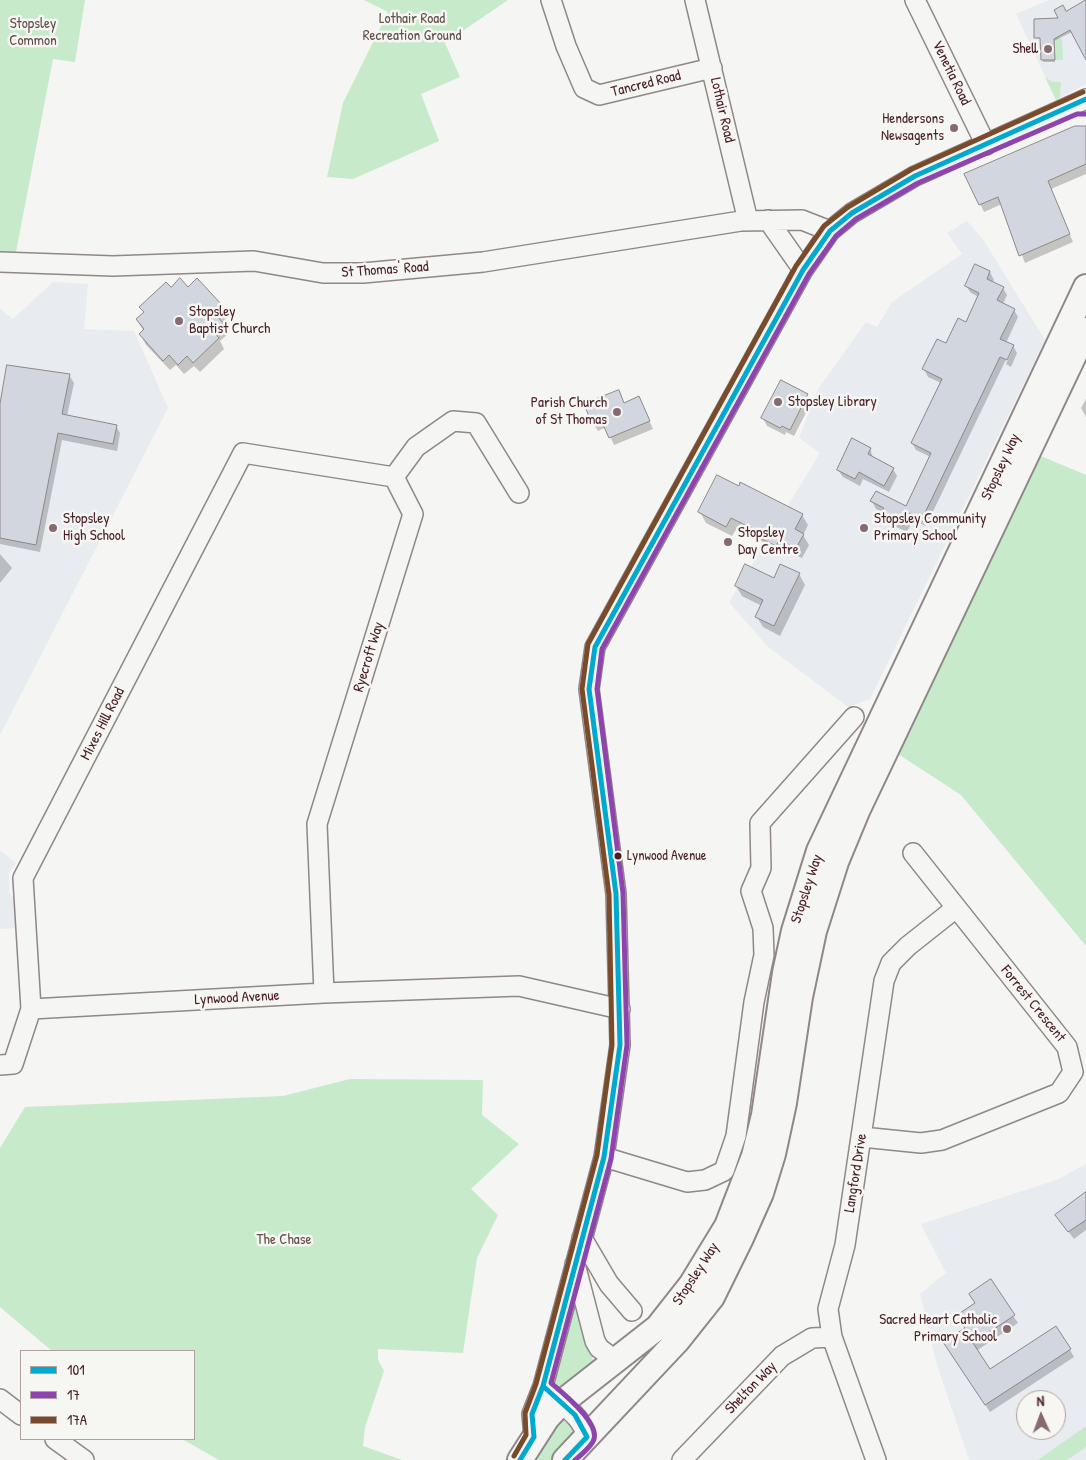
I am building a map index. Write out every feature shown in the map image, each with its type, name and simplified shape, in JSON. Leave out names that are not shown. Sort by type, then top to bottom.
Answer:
[{"type":"main road","name":"Stopsley Way","points":[[520,1460],[534,1437],[561,1403],[640,1343],[674,1308],[707,1261],[727,1226],[754,1156],[764,1115],[787,965],[806,888],[819,851],[1086,288]]},
{"type":"main road","name":"Stopsley Way","points":[[565,1460],[677,1341],[712,1297],[741,1238],[761,1193],[773,1154],[784,1103],[800,997],[814,931],[836,862],[858,809],[1086,330]]},
{"type":"street","name":"Tancred Road","points":[[551,0],[566,46],[584,88],[599,95],[712,68]]},
{"type":"street","name":"Lothair Road","points":[[695,0],[748,221]]},
{"type":"street","name":"Venetia Road","points":[[916,0],[986,145]]},
{"type":"street","points":[[534,1437],[532,1414],[543,1386],[604,1156],[620,1045],[616,894],[589,689],[595,647],[804,270],[830,231],[852,213],[915,176],[1082,104]]},
{"type":"street","points":[[768,220],[804,270]]},
{"type":"street","name":"St Thomas' Road","points":[[0,262],[113,266],[254,261],[323,273],[363,273],[483,262],[748,221],[802,220],[830,231]]},
{"type":"street","points":[[394,477],[416,447],[453,421],[476,423],[519,492]]},
{"type":"street","name":"Mixes Hill Road","points":[[31,1009],[23,878],[243,453],[394,477]]},
{"type":"street","name":"Ryecroft Way","points":[[324,993],[317,824],[413,514],[394,477]]},
{"type":"street","points":[[604,1156],[687,1182],[705,1180],[724,1171],[736,1136],[754,1002],[764,955],[763,928],[751,891],[761,868],[760,823],[854,717]]},
{"type":"street","name":"Forrest Crescent","points":[[862,1137],[921,1143],[942,1140],[1059,1094],[1072,1072],[1067,1047],[913,853]]},
{"type":"street","name":"Langford Drive","points":[[876,1460],[832,1337],[828,1309],[845,1245],[884,981],[891,963],[908,946],[956,908]]},
{"type":"street","name":"Lynwood Avenue","points":[[31,1009],[324,993],[519,986],[620,1010]]},
{"type":"street","points":[[0,1065],[13,1064],[31,1009]]},
{"type":"street","points":[[582,1238],[613,1290],[632,1311]]},
{"type":"street","points":[[575,1264],[596,1341],[599,1348],[616,1360]]},
{"type":"street","name":"Shelton Way","points":[[682,1460],[782,1356],[812,1338],[832,1337]]},
{"type":"street","points":[[543,1386],[584,1426],[587,1437]]},
{"type":"street","points":[[0,1399],[20,1414]]},
{"type":"street","points":[[56,1440],[84,1460]]},
{"type":"shaded area","points":[[1049,0],[1086,0],[1086,84],[1056,100],[1016,14]]},
{"type":"shaded area","name":"Stopsley Community Primary School","points":[[967,221],[984,241],[1045,340],[870,699],[848,707],[767,646],[729,602],[820,453],[799,438],[818,389],[866,322],[877,327],[892,302],[962,254],[947,233]]},
{"type":"shaded area","name":"Stopsley High School","points":[[53,282],[88,284],[84,329],[134,331],[168,408],[0,735],[0,309],[13,319]]},
{"type":"shaded area","points":[[0,850],[16,863],[9,872],[9,892],[16,902],[17,928],[0,929]]},
{"type":"shaded area","name":"Sacred Heart Catholic Primary School","points":[[1086,1164],[1086,1460],[969,1460],[937,1365],[920,1294],[946,1273],[921,1224],[1059,1179]]},
{"type":"green space","name":"Stopsley Common","points":[[0,0],[85,0],[75,62],[53,59],[16,252],[0,252]]},
{"type":"green space","name":"Lothair Road Recreation Ground","points":[[364,0],[508,0],[445,43],[460,77],[421,94],[439,141],[353,179],[327,177],[343,103],[388,12]]},
{"type":"green space","points":[[1054,35],[1062,39],[1063,60],[1055,60]]},
{"type":"green space","points":[[1045,77],[1052,82],[1061,82],[1060,97],[1056,100]]},
{"type":"green space","points":[[1036,454],[1086,475],[1086,946],[961,795],[895,752]]},
{"type":"green space","name":"The Chase","points":[[350,1079],[483,1080],[482,1115],[519,1144],[471,1189],[498,1215],[477,1258],[463,1353],[378,1349],[378,1360],[384,1371],[365,1427],[363,1446],[402,1460],[219,1460],[184,1440],[195,1440],[195,1350],[51,1350],[0,1307],[0,1148],[25,1107],[283,1096]]},
{"type":"green space","points":[[574,1298],[587,1325],[594,1366],[563,1391],[556,1390],[553,1383]]},
{"type":"green space","points":[[563,1412],[577,1432],[556,1460],[530,1460]]},
{"type":"green space","points":[[1086,1426],[1086,1447],[1067,1460],[1038,1460]]},
{"type":"building","points":[[1086,0],[1086,60],[1070,30],[1054,39],[1055,60],[1041,60],[1040,38],[1034,38],[1034,19],[1058,18],[1054,10],[1063,5],[1066,11]]},
{"type":"building","points":[[1075,126],[1086,126],[1086,164],[1048,181],[1070,234],[1019,256],[998,197],[979,205],[964,174]]},
{"type":"building","points":[[975,264],[990,271],[987,279],[1004,287],[997,300],[1015,309],[1000,339],[1014,345],[1007,360],[1000,357],[922,519],[909,513],[903,526],[880,515],[884,508],[870,501],[876,491],[906,506],[931,453],[911,443],[942,379],[922,369],[937,339],[946,343],[958,318],[966,322],[979,293],[965,286]]},
{"type":"building","name":"Stopsley Baptist Church","points":[[180,278],[188,287],[197,278],[223,306],[215,314],[223,323],[213,331],[219,338],[193,363],[187,356],[178,365],[169,355],[163,361],[139,334],[144,329],[136,319],[144,312],[139,307],[166,282],[171,287]]},
{"type":"building","points":[[7,365],[70,374],[62,414],[117,425],[113,444],[58,433],[36,545],[0,538],[0,404]]},
{"type":"building","points":[[781,380],[808,394],[790,430],[782,426],[780,428],[761,418]]},
{"type":"building","name":"Parish Church of St Thomas","points":[[619,390],[624,403],[639,396],[650,421],[609,438],[601,420],[592,424],[584,404]]},
{"type":"building","points":[[852,438],[871,448],[868,454],[894,468],[884,486],[859,472],[855,479],[837,470]]},
{"type":"building","points":[[717,475],[739,486],[740,482],[803,514],[795,529],[804,534],[796,548],[779,540],[776,546],[758,537],[761,533],[731,518],[726,527],[698,512]]},
{"type":"building","points":[[745,564],[774,578],[780,564],[800,573],[774,626],[755,617],[763,600],[735,586]]},
{"type":"building","points":[[1086,1192],[1086,1220],[1068,1232],[1055,1215]]},
{"type":"building","points":[[991,1279],[1015,1315],[973,1343],[990,1369],[1056,1326],[1071,1349],[985,1405],[943,1342],[965,1328],[957,1315],[975,1303],[969,1294]]},
{"type":"transit line","name":"17A","points":[[514,1456],[526,1435],[525,1413],[536,1384],[597,1155],[612,1045],[609,895],[582,689],[588,644],[796,266],[824,226],[848,207],[912,169],[1083,92]]},
{"type":"transit line","name":"101","points":[[520,1460],[534,1437],[532,1414],[543,1386],[604,1157],[620,1045],[616,894],[589,689],[595,647],[803,270],[830,231],[852,213],[915,176],[1086,99]]},
{"type":"transit line","name":"17","points":[[575,1460],[591,1445],[594,1439],[594,1432],[591,1424],[579,1408],[551,1383],[611,1159],[627,1045],[623,893],[597,689],[602,649],[809,274],[836,236],[856,219],[918,183],[1077,114],[1086,114]]},
{"type":"transit line","name":"101","points":[[543,1386],[575,1415],[587,1437],[565,1460]]},
{"type":"place","name":"Shell","points":[[1048,49]]},
{"type":"place","name":"Hendersons Newsagents","points":[[954,128]]},
{"type":"place","name":"Stopsley Baptist Church","points":[[179,321]]},
{"type":"place","name":"Stopsley Library","points":[[778,402]]},
{"type":"place","name":"Parish Church of St Thomas","points":[[617,412]]},
{"type":"place","name":"Stopsley High School","points":[[53,528]]},
{"type":"place","name":"Stopsley Community Primary School","points":[[864,528]]},
{"type":"place","name":"Stopsley Day Centre","points":[[728,542]]},
{"type":"place","name":"Lynwood Avenue","points":[[618,856]]},
{"type":"place","name":"Sacred Heart Catholic Primary School","points":[[1007,1329]]}]
